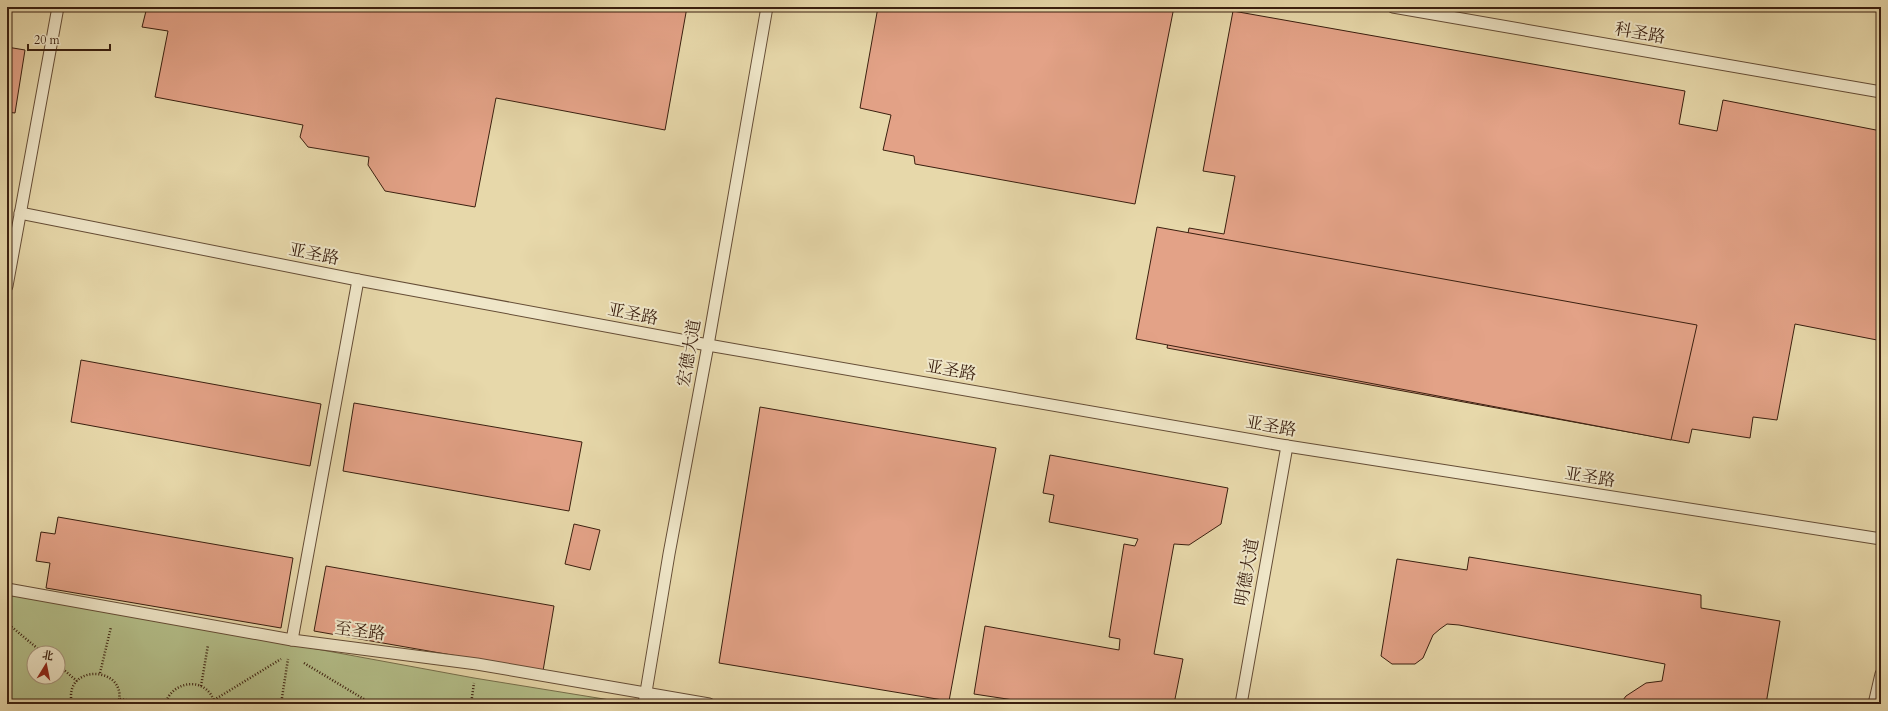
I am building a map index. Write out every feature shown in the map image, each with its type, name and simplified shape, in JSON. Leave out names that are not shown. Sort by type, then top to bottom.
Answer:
[{"type":"lane","points":[[7,286],[58,7]]},
{"type":"lane","name":"宏德大道","points":[[644,704],[669,554],[708,345],[767,7]]},
{"type":"lane","name":"科圣路","points":[[1393,7],[1432,10],[1881,92]]},
{"type":"lane","name":"亚圣路","points":[[20,213],[358,280],[708,345],[1287,446],[1881,539]]},
{"type":"lane","points":[[292,640],[358,280]]},
{"type":"lane","name":"明德大道","points":[[1241,704],[1287,446]]},
{"type":"lane","name":"至圣路","points":[[7,589],[292,640],[477,664],[709,704]]},
{"type":"lane","points":[[1874,704],[1881,674]]},
{"type":"path","points":[[100,673],[115,609]]},
{"type":"path","points":[[7,623],[33,645]]},
{"type":"path","points":[[201,686],[212,625]]},
{"type":"path","points":[[281,704],[292,640]]},
{"type":"path","points":[[214,700],[289,654]]},
{"type":"path","points":[[289,654],[372,704]]},
{"type":"path","points":[[66,672],[77,681]]},
{"type":"path","points":[[72,704],[71,695],[77,681],[88,674],[100,673],[111,678],[118,687],[120,699],[118,704]]},
{"type":"path","points":[[165,704],[167,697],[173,690],[182,685],[191,684],[201,686],[209,692],[215,704]]},
{"type":"path","points":[[120,699],[150,704]]},
{"type":"green space","points":[[7,592],[474,678],[610,700],[609,704],[7,704]]},
{"type":"building","points":[[147,7],[687,7],[665,130],[496,98],[475,207],[385,191],[368,165],[369,157],[308,147],[300,137],[303,125],[155,97],[168,31],[142,27]]},
{"type":"building","points":[[878,7],[1174,7],[1135,204],[915,164],[914,156],[883,150],[891,115],[860,108]]},
{"type":"building","points":[[1233,11],[1685,91],[1679,124],[1717,131],[1723,100],[1881,131],[1881,317],[1877,340],[1795,324],[1777,420],[1753,417],[1750,438],[1692,429],[1689,443],[1167,348],[1189,228],[1224,234],[1235,176],[1203,171]]},
{"type":"building","points":[[7,47],[25,50],[15,113],[7,112]]},
{"type":"building","points":[[1157,227],[1697,325],[1671,440],[1136,339]]},
{"type":"building","points":[[81,360],[321,404],[310,466],[71,422]]},
{"type":"building","points":[[354,403],[582,442],[569,511],[343,471]]},
{"type":"building","points":[[760,407],[996,448],[949,701],[719,663]]},
{"type":"building","points":[[1050,455],[1228,488],[1221,524],[1189,545],[1174,544],[1154,654],[1183,659],[1174,704],[1040,704],[974,694],[985,626],[1119,650],[1120,639],[1109,637],[1124,544],[1135,546],[1138,539],[1049,522],[1054,495],[1043,493]]},
{"type":"building","points":[[58,517],[293,558],[281,628],[46,588],[50,563],[36,561],[41,532],[55,534]]},
{"type":"building","points":[[574,524],[600,530],[590,570],[565,564]]},
{"type":"building","points":[[1469,557],[1701,595],[1701,608],[1780,621],[1766,704],[1620,704],[1626,696],[1646,683],[1662,681],[1665,664],[1459,625],[1447,624],[1433,635],[1423,658],[1415,664],[1392,664],[1381,656],[1397,559],[1467,570]]},
{"type":"building","points":[[326,566],[554,606],[543,671],[314,631]]}]
